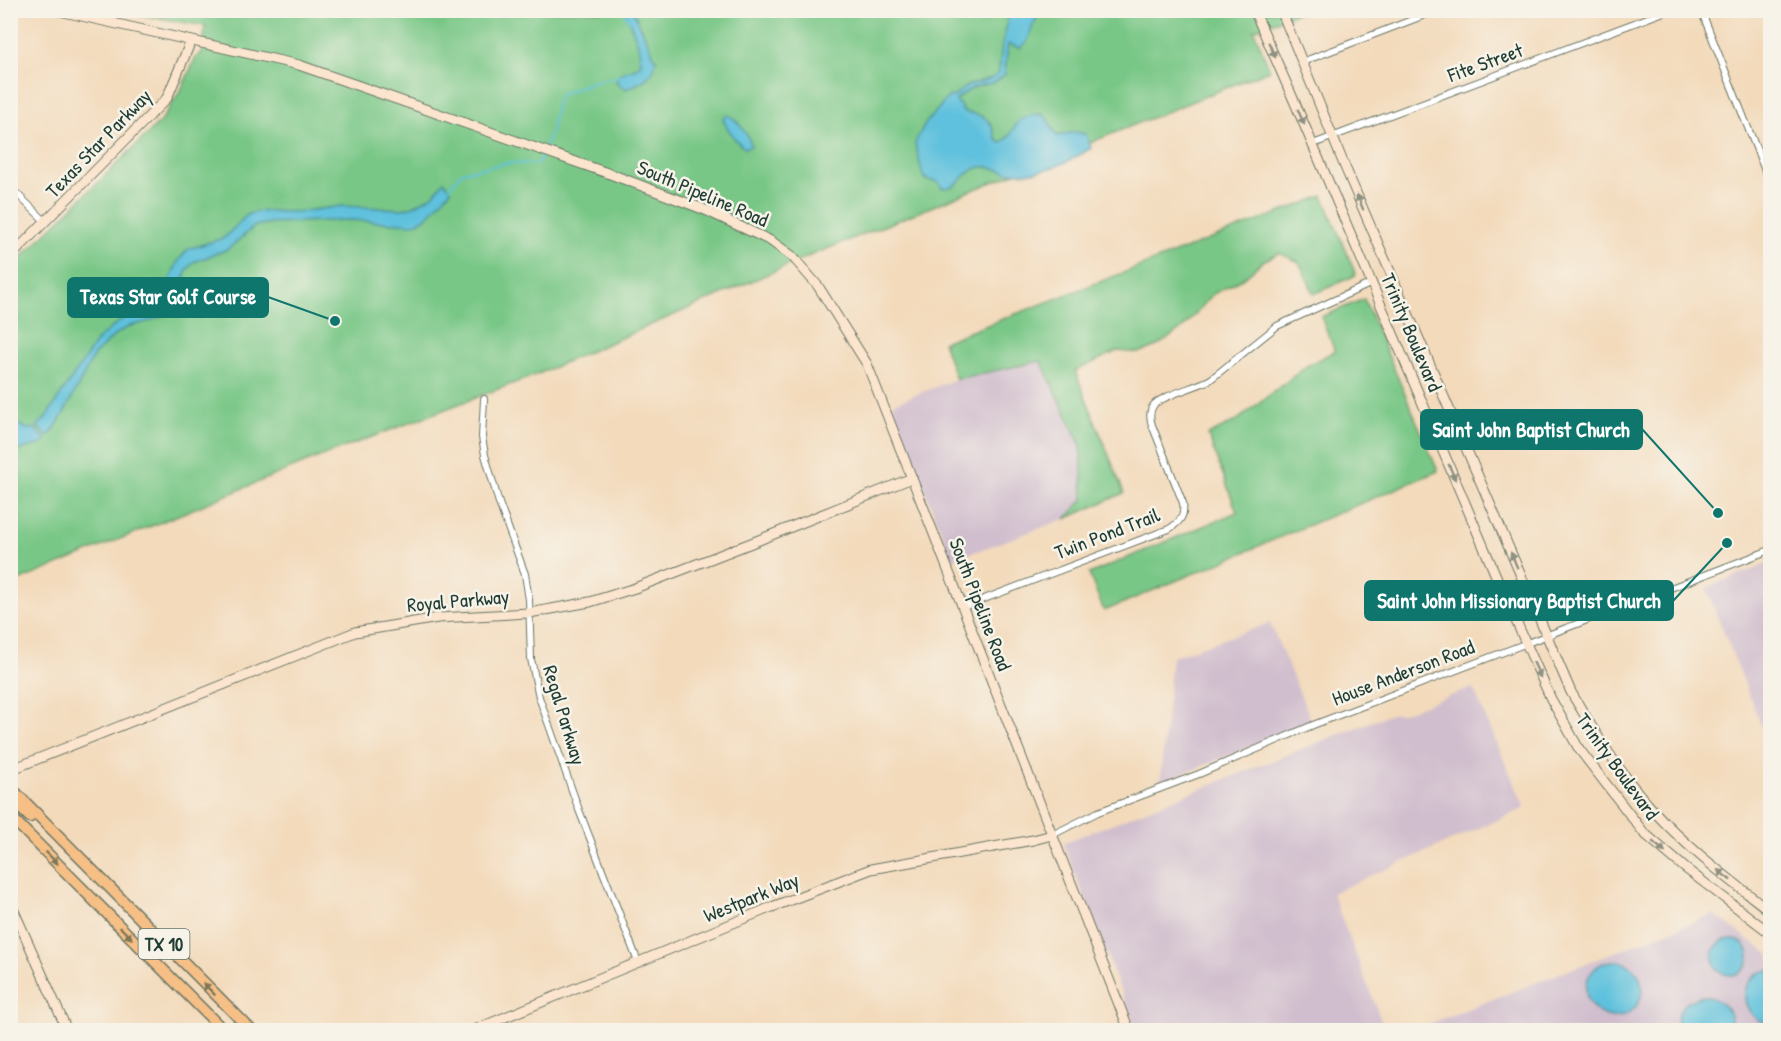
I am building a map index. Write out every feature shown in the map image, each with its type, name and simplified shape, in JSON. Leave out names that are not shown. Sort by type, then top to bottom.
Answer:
[{"type":"main road","name":"TX 10","points":[[10,788],[251,1030]]},
{"type":"main road","points":[[10,798],[64,852],[78,856]]},
{"type":"main road","name":"TX 10","points":[[10,816],[223,1030]]},
{"type":"main road","points":[[149,956],[166,946]]},
{"type":"street","name":"South Pipeline Road","points":[[55,10],[299,65],[614,175],[703,209],[761,236],[778,246],[801,266],[818,286],[867,364],[1129,1030]]},
{"type":"street","name":"Trinity Boulevard","points":[[1254,10],[1551,699],[1579,749],[1644,833],[1685,868],[1770,933]]},
{"type":"street","name":"Trinity Boulevard","points":[[1281,10],[1333,137],[1576,700],[1607,752],[1652,809],[1681,838],[1770,911]]},
{"type":"street","points":[[1302,62],[1438,10]]},
{"type":"street","name":"Fite Street","points":[[1313,144],[1669,10]]},
{"type":"street","points":[[1701,10],[1770,183]]},
{"type":"street","name":"Texas Star Parkway","points":[[10,257],[167,98],[191,41]]},
{"type":"street","points":[[10,188],[46,222]]},
{"type":"street","name":"Twin Pond Trail","points":[[963,607],[1169,529],[1176,524],[1182,519],[1183,503],[1152,425],[1150,416],[1152,407],[1158,401],[1203,384],[1277,326],[1372,283]]},
{"type":"street","name":"Regal Parkway","points":[[484,399],[482,437],[485,455],[525,574],[531,659],[540,696],[579,810],[638,962]]},
{"type":"street","name":"Royal Parkway","points":[[10,770],[355,632],[438,618],[529,613],[590,602],[635,588],[912,478]]},
{"type":"street","name":"House Anderson Road","points":[[1052,835],[1098,812],[1199,774],[1313,725],[1770,550]]},
{"type":"street","name":"Westpark Way","points":[[474,1030],[767,909],[871,869],[1052,835]]},
{"type":"street","points":[[10,902],[67,1030]]},
{"type":"shaded area","points":[[1041,361],[1081,446],[1083,500],[1065,519],[952,560],[892,404],[956,379]]},
{"type":"shaded area","points":[[1770,563],[1770,723],[1762,727],[1706,588]]},
{"type":"shaded area","points":[[1270,623],[1312,722],[1160,783],[1172,657]]},
{"type":"shaded area","points":[[1473,688],[1525,808],[1332,893],[1385,1030],[1136,1030],[1063,843],[1391,714],[1402,713]]},
{"type":"shaded area","points":[[1714,914],[1770,955],[1770,1030],[1413,1030]]},
{"type":"green space","points":[[119,11],[1301,11],[1254,30],[1270,70],[807,257],[538,374],[319,457],[11,584],[11,267],[161,121],[182,88],[196,57],[203,52],[205,26]]},
{"type":"green space","points":[[1323,196],[1356,275],[1314,294],[1299,262],[1279,253],[1263,261],[1242,279],[1213,294],[1182,329],[1157,346],[1139,353],[1117,351],[1075,371],[1124,493],[1065,519],[1083,500],[1081,446],[1041,361],[956,379],[943,342]]},
{"type":"green space","points":[[1364,299],[1438,471],[1104,611],[1089,574],[1237,512],[1208,435],[1236,421],[1308,365],[1335,351],[1321,317]]},
{"type":"water","points":[[623,11],[633,11],[656,60],[650,75],[626,89],[616,82],[621,73],[636,68],[641,63],[638,44],[626,13]]},
{"type":"water","points":[[1007,11],[1040,11],[1026,43],[1020,48],[1008,44],[1005,74],[993,83],[970,89],[956,100],[964,112],[986,119],[992,126],[996,139],[1001,143],[1024,118],[1041,114],[1046,117],[1057,136],[1075,132],[1086,134],[1091,148],[1061,164],[1041,171],[1019,173],[981,167],[972,170],[953,186],[942,188],[938,182],[927,180],[923,176],[915,144],[924,126],[950,96],[953,97],[967,86],[995,77],[999,71],[1007,25]]},
{"type":"water","points":[[727,115],[742,128],[751,146],[745,148],[735,139],[723,118]]},
{"type":"water","points":[[444,181],[451,190],[426,218],[413,224],[349,220],[270,223],[255,226],[228,249],[194,262],[187,270],[174,305],[167,314],[130,326],[116,334],[94,355],[52,433],[47,436],[37,426],[44,420],[98,339],[125,317],[155,304],[168,285],[177,263],[188,249],[224,238],[248,214],[262,211],[297,212],[343,206],[402,209],[414,206],[433,195]]},
{"type":"water","points":[[11,420],[27,429],[34,428],[46,440],[42,444],[11,452]]},
{"type":"water","points":[[1731,939],[1744,944],[1749,957],[1744,970],[1731,975],[1718,970],[1713,957],[1718,944]]},
{"type":"water","points":[[1614,961],[1625,963],[1634,969],[1640,978],[1642,989],[1640,1000],[1634,1009],[1625,1015],[1614,1017],[1603,1015],[1594,1009],[1588,1000],[1586,989],[1588,978],[1594,969],[1603,963]]},
{"type":"water","points":[[1770,970],[1770,1025],[1759,1021],[1751,1014],[1745,996],[1746,987],[1751,979],[1759,973]]},
{"type":"water","points":[[1704,996],[1721,1003],[1729,1012],[1731,1030],[1677,1030],[1677,1018],[1682,1007],[1691,1000]]},
{"type":"waterway","points":[[623,10],[629,21]]},
{"type":"waterway","points":[[545,148],[559,95],[592,82],[621,76]]},
{"type":"waterway","points":[[448,189],[462,172],[508,163],[538,164],[543,153]]},
{"type":"place","name":"Texas Star Golf Course","points":[[335,321]]},
{"type":"place","name":"Saint John Baptist Church","points":[[1718,513]]},
{"type":"place","name":"Saint John Missionary Baptist Church","points":[[1727,543]]}]
